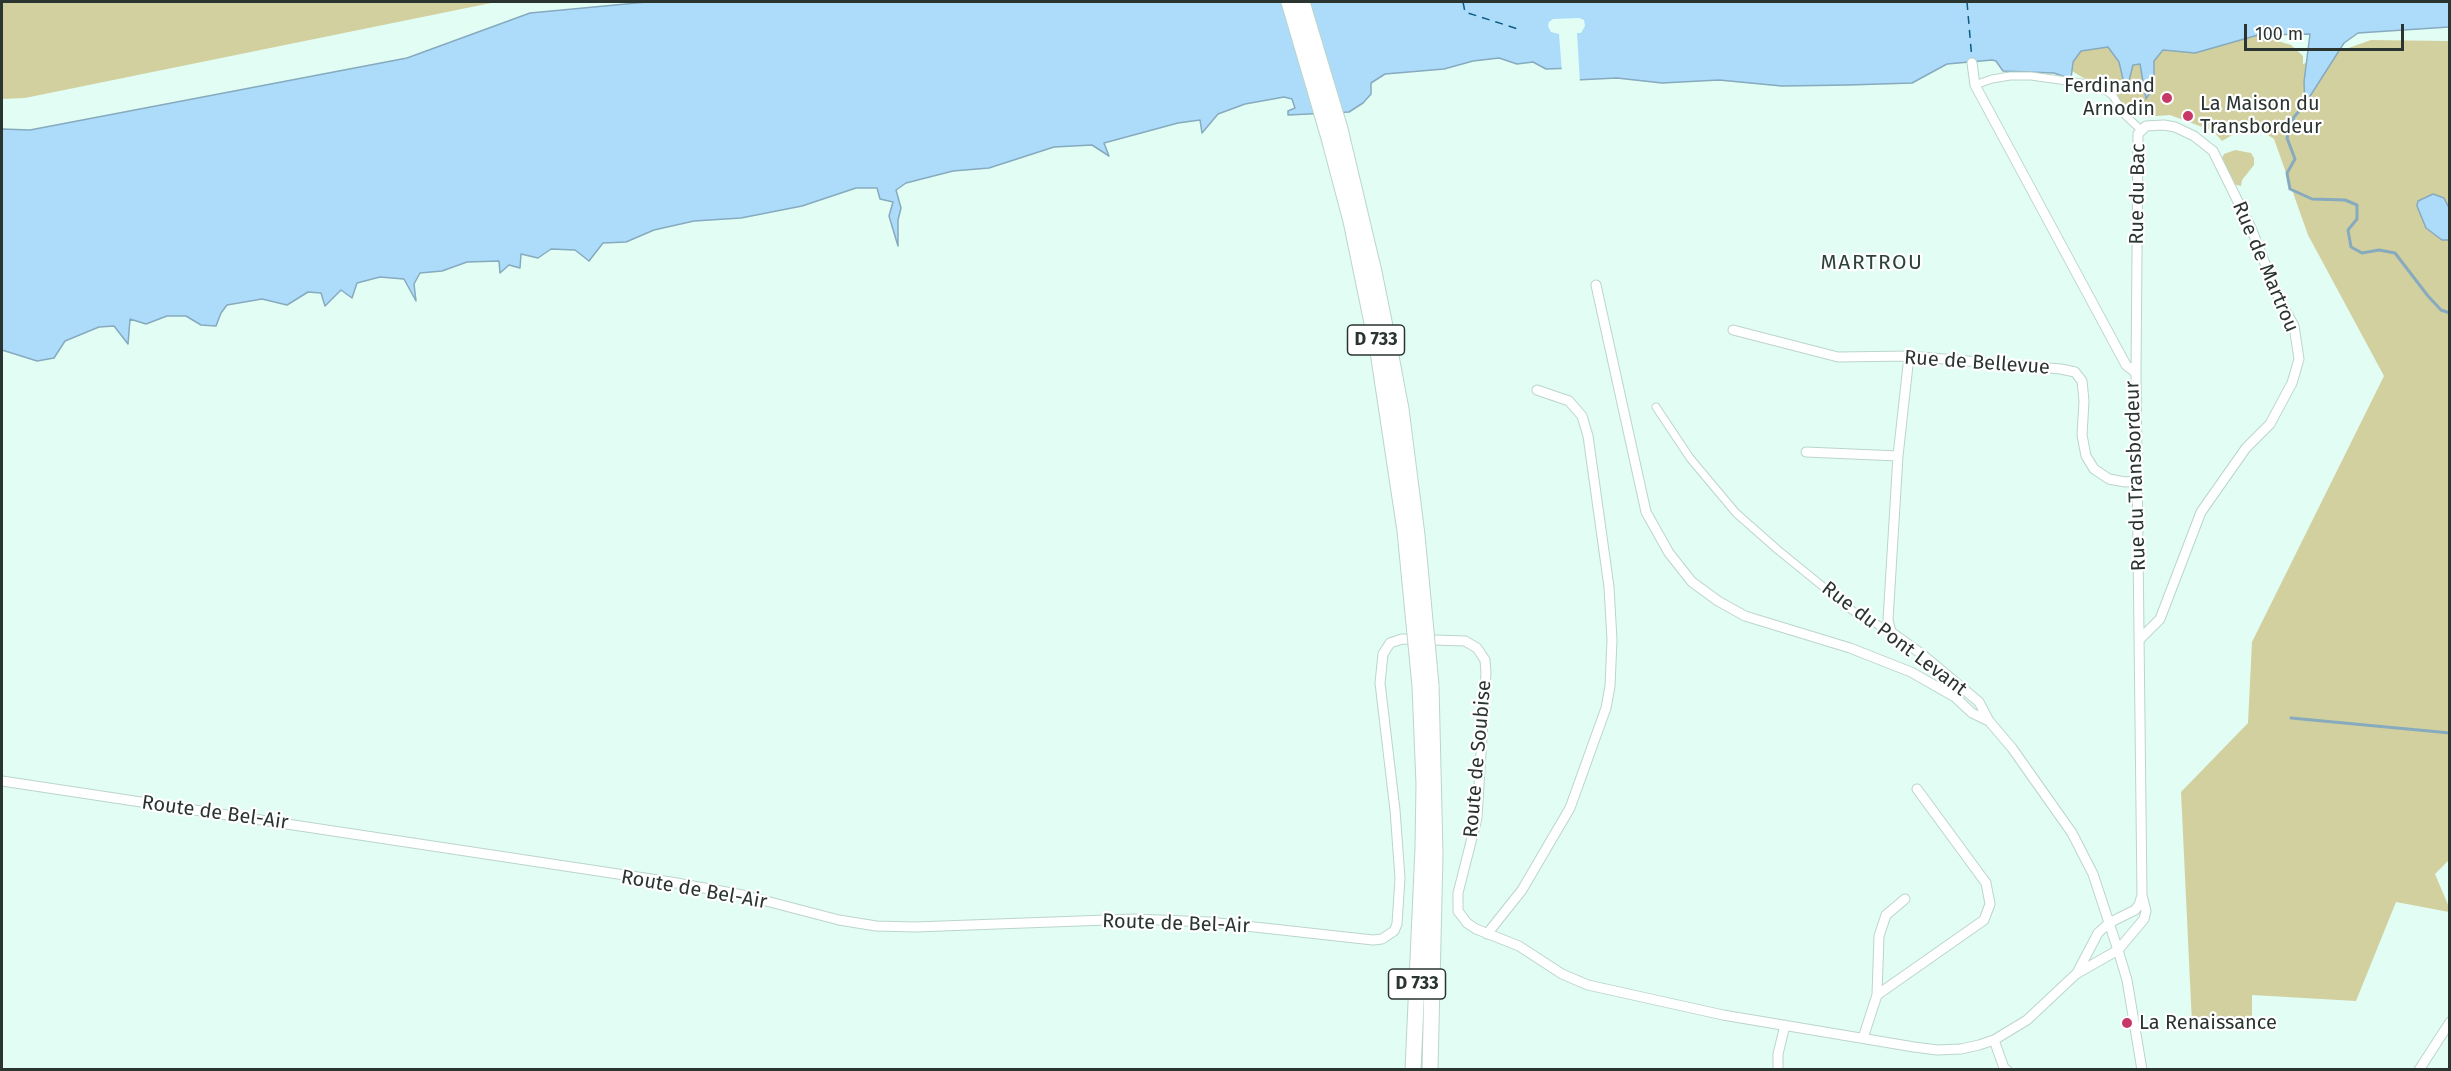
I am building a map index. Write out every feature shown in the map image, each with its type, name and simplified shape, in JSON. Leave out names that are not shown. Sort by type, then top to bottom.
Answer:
[{"type":"main road","name":"D 733","points":[[1289,2],[1351,221],[1378,352],[1407,540],[1425,686],[1423,858],[1413,1070]]},
{"type":"main road","name":"D 733","points":[[1302,2],[1340,129],[1374,272],[1401,409],[1420,553],[1435,855],[1430,1070]]},
{"type":"street","name":"Rue du Transbordeur","points":[[1972,63],[1976,85],[2126,365],[2136,373],[2142,895],[2146,911],[2145,919],[2118,950],[2076,974],[2026,1020],[1994,1040]]},
{"type":"street","name":"Rue du Bac","points":[[1976,85],[2010,76],[2096,85],[2112,96],[2125,115],[2141,130],[2138,134],[2136,373]]},
{"type":"street","name":"Rue de Martrou","points":[[2140,639],[2160,619],[2201,512],[2246,448],[2270,424],[2292,383],[2299,359],[2294,326],[2279,299],[2251,228],[2213,151],[2205,143],[2175,127],[2154,125],[2141,130]]},
{"type":"street","points":[[1596,285],[1646,512],[1669,553],[1692,582],[1718,601],[1745,616],[1850,648],[1911,672],[1955,697],[1972,713],[1989,721]]},
{"type":"street","name":"Rue de Bellevue","points":[[1733,330],[1838,357],[1909,356],[2075,372],[2082,381],[2084,401],[2082,435],[2086,456],[2094,469],[2109,479],[2125,482],[2138,481]]},
{"type":"street","points":[[1891,632],[1888,620],[1898,456],[1909,356]]},
{"type":"street","points":[[1487,934],[1522,890],[1570,808],[1606,708],[1610,686],[1612,640],[1609,587],[1588,436],[1582,416],[1569,401],[1536,390]]},
{"type":"street","name":"Rue du Pont Levant","points":[[1656,407],[1690,458],[1736,513],[1853,610],[1891,632],[1923,655],[1979,702],[1989,721],[2012,748],[2072,833],[2093,874],[2127,980],[2142,1070]]},
{"type":"street","points":[[1806,452],[1898,456]]},
{"type":"street","name":"Route de Soubise","points":[[1390,935],[1397,924],[1400,878],[1395,810],[1380,683],[1383,654],[1390,643],[1402,639],[1465,641],[1477,648],[1485,660],[1485,717],[1477,818],[1461,878],[1457,906],[1462,918],[1476,929],[1519,946],[1562,974],[1588,985],[1723,1015],[1937,1050],[1961,1049],[1994,1040]]},
{"type":"street","name":"Route de Bel-Air","points":[[2,782],[682,884],[743,895],[839,920],[876,926],[915,927],[1134,920],[1209,922],[1373,940],[1390,935]]},
{"type":"street","points":[[1877,995],[1984,920],[1990,904],[1986,883],[1917,789]]},
{"type":"street","name":"Rue du Transbordeur","points":[[2076,974],[2098,933],[2109,923],[2135,910],[2142,895]]},
{"type":"street","points":[[1863,1038],[1877,995],[1879,936],[1886,915],[1905,899]]},
{"type":"street","points":[[2419,1070],[2450,1022]]},
{"type":"street","points":[[1778,1070],[1778,1054],[1785,1025]]},
{"type":"street","points":[[1994,1040],[2005,1069]]},
{"type":"shaded area","points":[[2,2],[496,2],[25,98],[2,99]]},
{"type":"shaded area","points":[[2258,35],[2291,45],[2303,56],[2303,64],[2371,40],[2449,41],[2450,859],[2435,874],[2449,912],[2396,902],[2356,1001],[2252,995],[2252,1029],[2192,1024],[2181,792],[2248,723],[2252,642],[2384,376],[2308,235],[2274,139],[2251,124],[2222,141],[2213,131],[2170,115],[2145,117],[2126,112],[2098,83],[2085,79],[2072,71],[2073,62],[2081,50],[2109,47],[2119,62],[2126,90],[2133,64],[2140,64],[2147,98],[2154,86],[2154,61],[2163,50],[2196,53]]},
{"type":"shaded area","points":[[2235,150],[2251,153],[2254,158],[2254,165],[2242,180],[2241,186],[2233,184],[2222,158],[2224,154]]},
{"type":"water","points":[[647,2],[2449,2],[2449,27],[2358,33],[2344,43],[2305,104],[2304,82],[2310,34],[2258,35],[2195,53],[2163,50],[2154,61],[2154,86],[2146,99],[2140,64],[2133,65],[2126,92],[2119,62],[2108,47],[2081,51],[2073,62],[2071,79],[2054,73],[2003,71],[1996,61],[1992,60],[1947,64],[1912,83],[1848,85],[1782,86],[1719,80],[1662,83],[1617,78],[1576,80],[1573,68],[1546,69],[1533,62],[1517,64],[1499,58],[1473,61],[1444,69],[1385,74],[1371,83],[1371,94],[1363,103],[1349,112],[1288,115],[1288,111],[1295,108],[1292,99],[1284,97],[1245,104],[1218,114],[1202,133],[1200,120],[1178,123],[1104,143],[1109,156],[1092,145],[1054,147],[989,168],[953,171],[906,183],[896,190],[901,208],[898,220],[898,246],[889,216],[893,202],[880,199],[877,188],[856,188],[802,206],[741,218],[694,221],[654,230],[626,242],[603,243],[589,261],[575,250],[551,249],[538,258],[521,254],[520,268],[509,265],[500,273],[499,261],[467,262],[442,271],[420,273],[414,284],[416,301],[404,279],[380,277],[357,283],[352,298],[341,290],[325,306],[321,293],[308,292],[287,305],[262,299],[227,305],[216,326],[201,325],[186,316],[167,316],[146,324],[130,319],[128,344],[114,326],[99,327],[65,341],[54,358],[37,361],[2,350],[2,129],[30,130],[407,58],[530,13]]},
{"type":"water","points":[[2433,194],[2444,198],[2449,208],[2449,240],[2442,240],[2426,228],[2417,206],[2418,201]]},
{"type":"pier","points":[[1579,18],[1584,20],[1585,26],[1581,33],[1577,33],[1580,83],[1575,83],[1571,71],[1562,72],[1559,34],[1551,32],[1548,26],[1553,19]]},
{"type":"waterway","points":[[2305,104],[2294,117],[2287,138],[2295,159],[2287,173],[2290,189],[2312,199],[2345,200],[2357,205],[2357,219],[2348,230],[2351,247],[2362,253],[2379,250],[2395,253],[2428,296],[2441,310],[2450,313]]},
{"type":"waterway","points":[[2291,718],[2450,733]]},
{"type":"ferry route","points":[[1463,2],[1465,12],[1518,29]]},
{"type":"ferry route","points":[[1967,2],[1972,60]]},
{"type":"place","name":"Ferdinand Arnodin","points":[[2167,98]]},
{"type":"place","name":"La Maison du Transbordeur","points":[[2188,116]]},
{"type":"place","name":"La Renaissance","points":[[2127,1023]]},
{"type":"district","name":"MARTROU","points":[[1872,263]]}]
